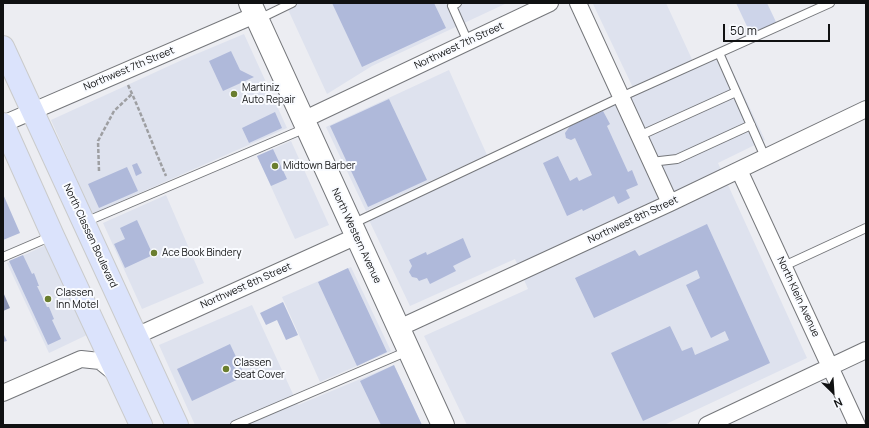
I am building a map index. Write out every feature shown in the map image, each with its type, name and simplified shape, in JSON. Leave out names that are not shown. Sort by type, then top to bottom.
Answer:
[{"type":"main road","name":"North Western Avenue","points":[[254,13],[443,425]]},
{"type":"main road","name":"North Classen Boulevard","points":[[3,47],[177,425]]},
{"type":"main road","points":[[3,124],[53,236],[141,425]]},
{"type":"street","name":"Northwest 7th Street","points":[[305,124],[468,42],[550,3]]},
{"type":"street","points":[[578,3],[670,203]]},
{"type":"street","name":"Northwest 7th Street","points":[[3,124],[254,13]]},
{"type":"street","name":"Northwest 8th Street","points":[[399,328],[670,203],[866,109]]},
{"type":"street","name":"North Klein Avenue","points":[[739,170],[857,425]]},
{"type":"street","name":"Northwest 8th Street","points":[[136,336],[354,230]]},
{"type":"street","points":[[81,359],[92,345],[96,329]]},
{"type":"street","points":[[707,425],[866,350]]},
{"type":"street","points":[[3,393],[81,359],[100,360],[118,376]]},
{"type":"lane","points":[[254,13],[292,3]]},
{"type":"lane","points":[[457,3],[452,6],[468,42]]},
{"type":"lane","points":[[354,230],[621,97],[830,3]]},
{"type":"lane","points":[[719,53],[765,157]]},
{"type":"lane","points":[[639,136],[736,92]]},
{"type":"lane","points":[[84,223],[171,186],[305,124]]},
{"type":"lane","points":[[651,162],[677,159],[751,125]]},
{"type":"lane","points":[[784,266],[866,228]]},
{"type":"lane","points":[[3,257],[53,236]]},
{"type":"lane","points":[[235,425],[409,351]]},
{"type":"path","points":[[122,72],[139,108],[171,186]]},
{"type":"path","points":[[99,171],[98,141],[114,111],[132,94]]},
{"type":"shaded area","points":[[285,3],[507,3],[372,66],[327,94]]},
{"type":"shaded area","points":[[666,3],[696,68],[725,55],[765,140],[718,163],[807,358],[664,425],[467,425],[424,336],[528,289],[515,259],[410,306],[368,218],[636,94],[593,4]]},
{"type":"shaded area","points":[[736,3],[767,3],[777,24],[752,37]]},
{"type":"shaded area","points":[[244,34],[287,128],[92,214],[51,120],[182,60]]},
{"type":"shaded area","points":[[449,70],[487,155],[366,211],[326,127]]},
{"type":"shaded area","points":[[291,141],[329,225],[295,239],[257,156]]},
{"type":"shaded area","name":"Ace Book Bindery","points":[[166,195],[204,283],[142,309],[103,223]]},
{"type":"shaded area","name":"Classen Inn Motel","points":[[46,245],[89,334],[49,353],[7,263]]},
{"type":"shaded area","points":[[351,267],[391,351],[320,382],[282,297]]},
{"type":"shaded area","points":[[3,292],[10,308],[3,311]]},
{"type":"shaded area","name":"Classen Seat Cover","points":[[252,305],[298,405],[394,365],[422,425],[195,425],[159,345]]},
{"type":"building","points":[[332,3],[434,3],[446,28],[362,67]]},
{"type":"building","points":[[231,51],[240,70],[254,77],[223,91],[209,61]]},
{"type":"building","points":[[389,99],[427,180],[368,207],[330,126]]},
{"type":"building","points":[[603,111],[610,124],[607,126],[628,172],[632,170],[638,185],[626,190],[630,198],[618,204],[614,196],[583,211],[582,209],[567,216],[543,163],[558,156],[570,181],[577,177],[579,181],[592,175],[575,138],[571,140],[566,138],[565,133],[570,126]]},
{"type":"building","points":[[275,112],[282,128],[249,143],[242,128]]},
{"type":"building","points":[[273,149],[287,179],[271,186],[257,156]]},
{"type":"building","points":[[137,163],[142,173],[136,176],[132,165]]},
{"type":"building","points":[[127,167],[138,191],[99,208],[88,184]]},
{"type":"building","points":[[3,194],[20,233],[3,240]]},
{"type":"building","points":[[137,220],[153,255],[125,268],[114,244],[125,239],[120,228]]},
{"type":"building","points":[[707,224],[770,363],[643,421],[611,353],[670,326],[682,351],[692,347],[695,355],[729,340],[725,331],[711,338],[686,285],[700,278],[697,270],[594,318],[575,278],[635,250],[639,256]]},
{"type":"building","points":[[463,238],[471,257],[453,266],[456,271],[430,284],[427,278],[419,281],[417,278],[412,277],[409,272],[412,266],[409,260],[426,252],[427,255]]},
{"type":"building","points":[[23,255],[32,274],[34,273],[39,286],[37,286],[47,307],[49,307],[54,319],[52,320],[61,339],[48,345],[9,261]]},
{"type":"building","points":[[348,268],[387,352],[357,366],[318,282]]},
{"type":"building","points":[[283,302],[298,335],[286,340],[277,320],[266,325],[260,313]]},
{"type":"building","points":[[3,333],[7,341],[3,342]]},
{"type":"building","points":[[230,344],[245,376],[192,401],[177,369]]},
{"type":"building","points":[[394,365],[422,425],[381,425],[360,381]]},
{"type":"place","name":"Martiniz Auto Repair","points":[[234,94]]},
{"type":"place","name":"Midtown Barber","points":[[275,166]]},
{"type":"place","name":"Ace Book Bindery","points":[[154,253]]},
{"type":"place","name":"Classen Inn Motel","points":[[48,299]]},
{"type":"place","name":"Classen Seat Cover","points":[[226,369]]}]
